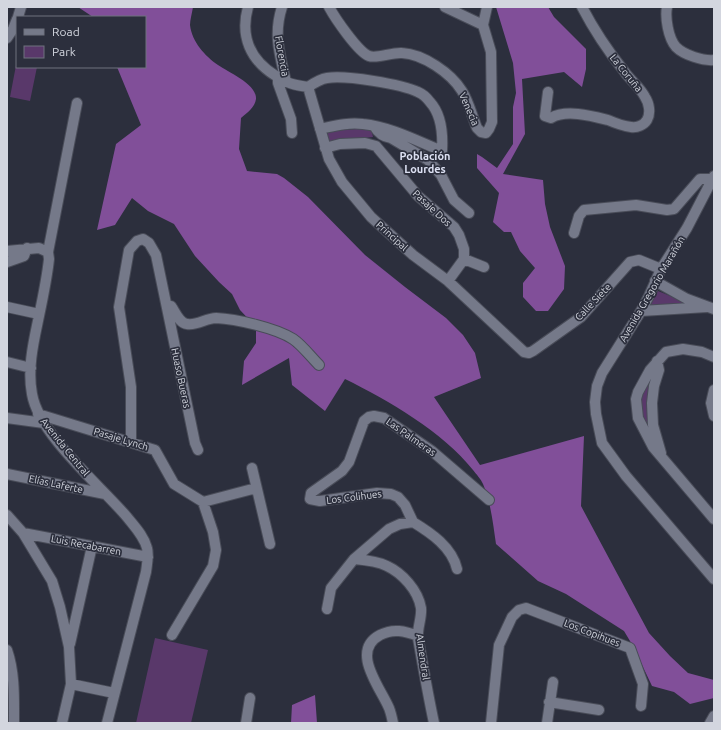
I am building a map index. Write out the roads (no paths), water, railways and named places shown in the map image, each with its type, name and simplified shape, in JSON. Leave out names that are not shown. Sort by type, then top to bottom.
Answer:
[{"type":"street","points":[[248,7],[245,30],[249,49],[258,62],[269,72],[282,80],[308,87],[317,81],[327,78],[350,78],[403,87],[417,92],[425,96],[436,110],[443,136],[442,151],[389,129],[374,126],[362,124],[342,124],[320,129]]},
{"type":"street","name":"Florencia","points":[[282,7],[278,22],[277,38],[282,80],[278,83],[291,119],[292,133]]},
{"type":"street","name":"Venecia","points":[[329,7],[349,36],[368,56],[377,57],[390,53],[407,53],[426,60],[439,68],[458,85],[463,92],[477,128],[481,132],[486,133],[492,122],[491,52],[483,25]]},
{"type":"street","points":[[446,7],[483,25],[486,7]]},
{"type":"street","name":"La Coruña","points":[[548,92],[545,116],[551,118],[569,114],[586,116],[632,127],[640,126],[646,122],[649,116],[649,105],[645,96],[624,72],[607,49],[582,7]]},
{"type":"street","points":[[667,7],[666,13],[668,31],[675,46],[692,57],[714,60]]},
{"type":"street","points":[[7,38],[16,21]]},
{"type":"street","name":"Principal","points":[[308,87],[325,148],[329,159],[342,182],[371,217],[413,255],[448,281],[524,352]]},
{"type":"street","name":"Avenida Central","points":[[77,103],[48,252],[49,259],[34,341],[31,368],[32,394],[38,414],[44,423],[67,452],[117,506],[143,539],[147,548],[148,557],[146,572],[107,723]]},
{"type":"street","points":[[374,126],[384,137],[391,138],[428,160],[441,175],[454,200],[469,213]]},
{"type":"street","name":"Pasaje Dos","points":[[325,148],[340,144],[365,143],[376,146],[418,196],[454,227],[459,235],[464,249],[464,259]]},
{"type":"street","points":[[574,233],[579,216],[584,210],[636,205],[667,210],[674,208],[700,179],[713,177]]},
{"type":"street","name":"Avenida Gregorio Marañón","points":[[713,177],[687,228],[661,269],[641,311],[602,373],[597,386],[595,402],[598,428],[602,443],[626,476],[714,579]]},
{"type":"street","name":"Huaso Bueras","points":[[131,442],[131,387],[119,308],[129,250],[137,241],[143,239],[149,243],[156,255],[195,443],[198,450]]},
{"type":"street","points":[[7,262],[24,256],[28,248]]},
{"type":"street","points":[[7,251],[40,248],[48,252]]},
{"type":"street","points":[[448,281],[464,259],[484,267]]},
{"type":"street","name":"Calle Siete","points":[[524,352],[529,353],[533,351],[581,317],[630,262],[639,260],[661,269]]},
{"type":"street","points":[[655,281],[687,299],[711,308]]},
{"type":"street","points":[[167,306],[172,306],[180,320],[186,324],[192,325],[207,319],[216,318],[239,321],[279,333],[293,339],[319,365]]},
{"type":"street","points":[[7,307],[40,314]]},
{"type":"street","points":[[641,311],[711,308]]},
{"type":"street","points":[[649,427],[638,418],[636,399],[638,392],[650,370],[657,361],[666,352],[683,349],[702,352],[714,357]]},
{"type":"street","points":[[657,361],[659,370],[654,386],[649,427],[653,447],[714,519]]},
{"type":"street","points":[[7,362],[31,368]]},
{"type":"street","points":[[714,390],[711,403],[714,416]]},
{"type":"street","name":"Pasaje Lynch","points":[[38,414],[155,450],[174,484],[203,502]]},
{"type":"street","name":"Las Palmeras","points":[[311,493],[342,471],[349,462],[364,421],[369,417],[374,416],[384,418],[432,451],[489,500]]},
{"type":"street","points":[[7,418],[44,423]]},
{"type":"street","points":[[252,468],[270,544]]},
{"type":"street","name":"Elías Laferte","points":[[7,474],[105,494]]},
{"type":"street","points":[[172,635],[213,566],[216,550],[213,532],[203,502],[256,488]]},
{"type":"street","name":"Los Colihues","points":[[311,493],[310,499],[320,501],[377,493],[391,494],[405,505],[413,522]]},
{"type":"street","points":[[7,515],[24,533],[52,581],[60,607],[69,647],[71,684],[62,723]]},
{"type":"street","points":[[327,609],[331,588],[354,559],[389,529],[400,524],[413,522],[436,538],[456,562],[457,569]]},
{"type":"street","name":"Luis Recabarren","points":[[24,533],[148,557]]},
{"type":"street","points":[[69,647],[92,546]]},
{"type":"street","name":"Almendral","points":[[354,559],[371,561],[387,566],[400,574],[416,594],[421,608],[418,636],[434,723]]},
{"type":"street","name":"Los Copihues","points":[[492,723],[499,645],[509,622],[519,610],[526,608],[630,648],[643,684],[641,706]]},
{"type":"street","points":[[393,723],[390,710],[368,667],[366,658],[367,649],[371,642],[386,632],[396,630],[418,636]]},
{"type":"street","points":[[7,650],[9,658],[10,692],[14,723]]},
{"type":"street","points":[[547,723],[553,682]]},
{"type":"street","points":[[71,684],[114,693]]},
{"type":"street","points":[[246,723],[250,698]]},
{"type":"street","points":[[550,702],[598,710]]},
{"type":"street","points":[[710,723],[714,716]]},
{"type":"district","name":"Población Lourdes","points":[[425,162]]}]
